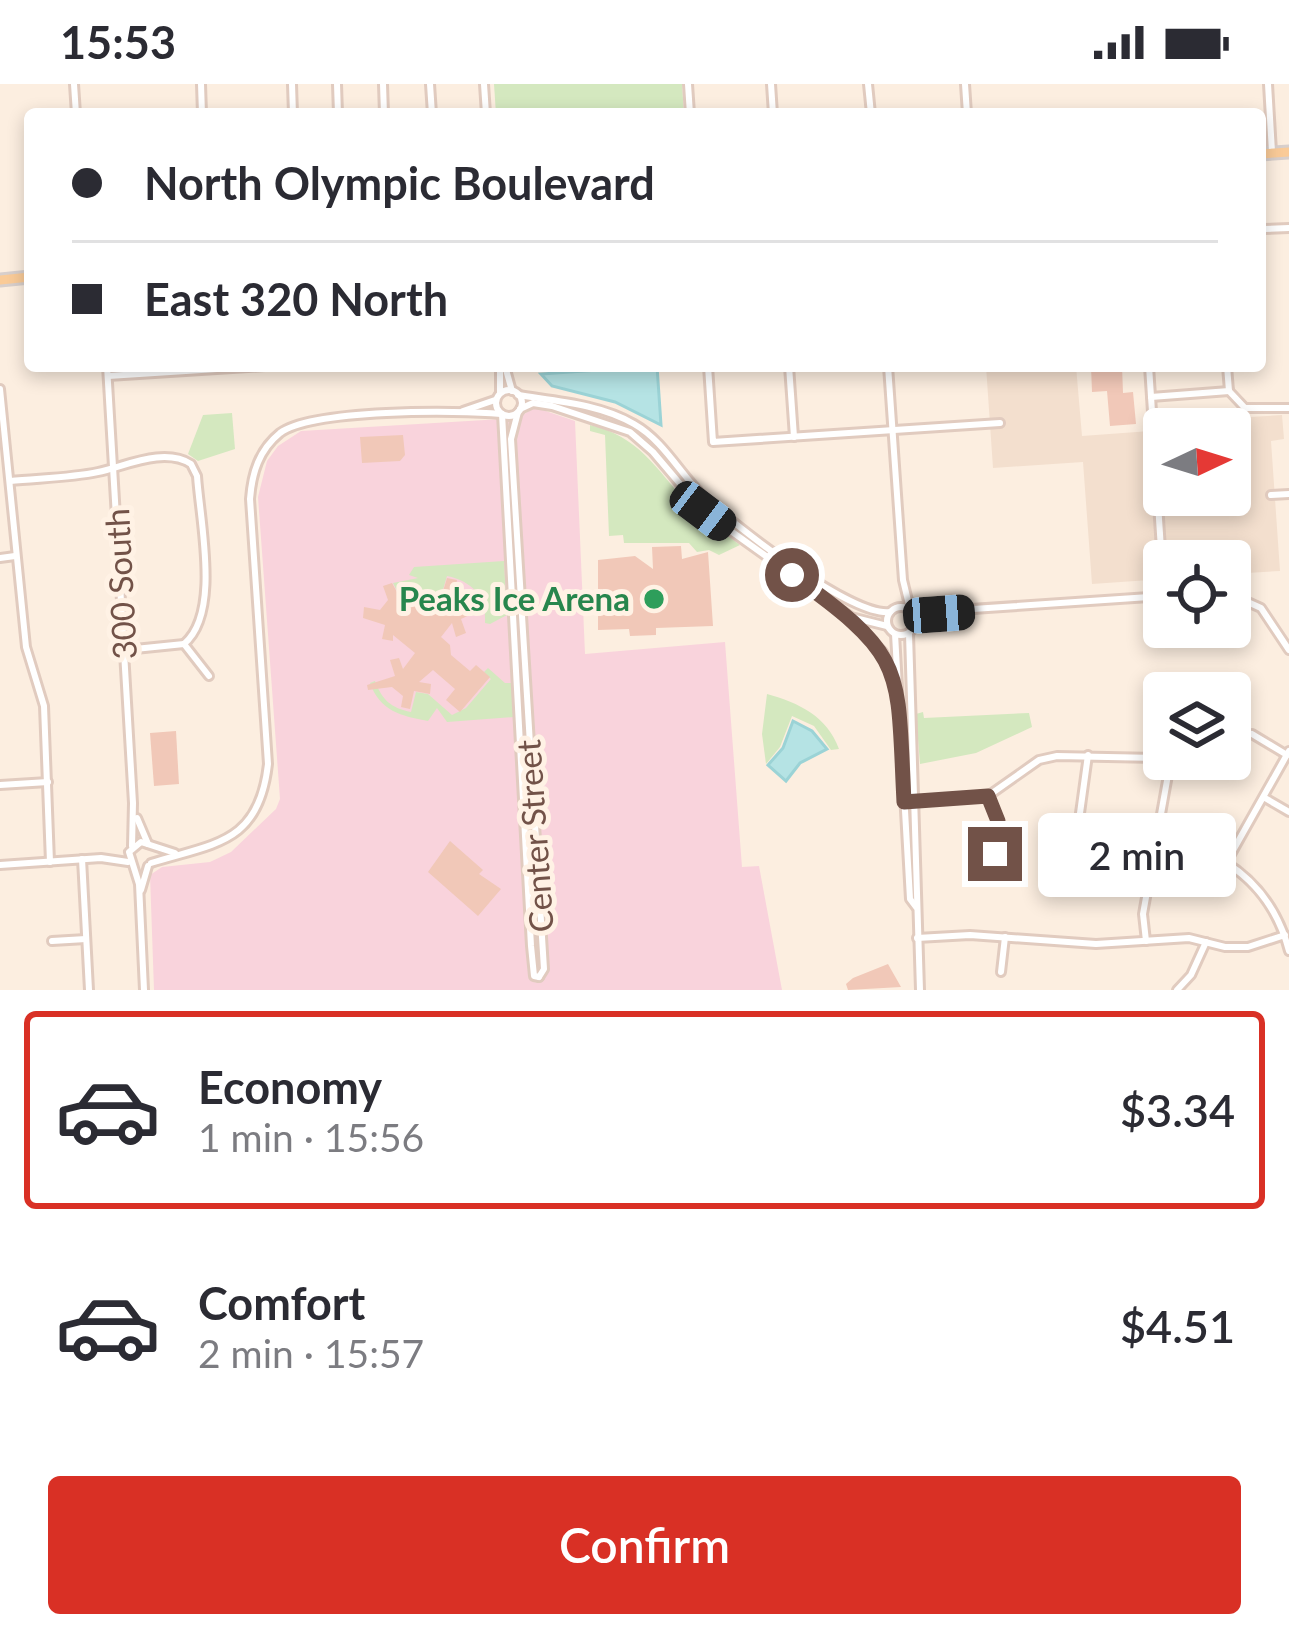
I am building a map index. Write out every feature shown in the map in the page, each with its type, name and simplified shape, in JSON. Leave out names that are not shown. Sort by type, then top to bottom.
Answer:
[{"type":"main road","points":[[1266,154],[1289,152]]},
{"type":"street","points":[[1266,154],[1268,84]]},
{"type":"street","name":"300 South","points":[[108,372],[134,803],[138,827],[150,846]]},
{"type":"street","points":[[108,376],[171,372]]},
{"type":"street","points":[[498,397],[501,372]]},
{"type":"street","points":[[505,372],[515,393]]},
{"type":"street","points":[[709,372],[716,442],[1000,423]]},
{"type":"street","points":[[789,372],[794,437]]},
{"type":"street","points":[[888,372],[903,580],[915,625]]},
{"type":"street","points":[[1149,372],[1160,540]]},
{"type":"street","points":[[1228,372],[1229,391],[1245,408],[1289,408]]},
{"type":"street","points":[[0,388],[26,646],[44,706],[50,862]]},
{"type":"street","points":[[1151,397],[1229,391]]},
{"type":"street","points":[[453,412],[515,393],[550,398],[638,426],[701,494],[850,604],[939,614],[1143,597]]},
{"type":"street","name":"Center Street","points":[[498,397],[531,946],[534,976],[539,977],[544,975],[543,945],[511,432],[519,411],[515,393]]},
{"type":"street","points":[[0,865],[100,858],[150,865],[234,835],[257,809],[266,783],[250,499],[258,459],[278,435],[306,421],[453,412],[502,414],[538,403],[630,433],[653,452],[703,511],[851,617],[883,652],[898,687]]},
{"type":"street","points":[[9,481],[177,458],[191,464],[197,476],[206,605],[199,629],[184,644],[125,650]]},
{"type":"street","points":[[503,478],[513,478]]},
{"type":"street","points":[[1271,495],[1289,494]]},
{"type":"street","points":[[506,552],[518,552]]},
{"type":"street","points":[[0,557],[16,556]]},
{"type":"street","points":[[887,626],[903,580]]},
{"type":"street","points":[[1251,604],[1261,608],[1289,650]]},
{"type":"street","points":[[920,990],[909,634],[915,625],[939,614]]},
{"type":"street","points":[[851,617],[887,626],[895,634],[910,899],[916,907]]},
{"type":"street","points":[[512,627],[522,626]]},
{"type":"street","points":[[895,634],[909,634]]},
{"type":"street","points":[[184,644],[209,676]]},
{"type":"street","points":[[514,692],[526,691]]},
{"type":"street","points":[[1226,863],[1288,753],[1252,734]]},
{"type":"street","points":[[904,802],[988,796],[1039,760],[1088,755],[1143,757]]},
{"type":"street","points":[[1073,864],[1088,755]]},
{"type":"street","points":[[1146,941],[1143,914],[1167,780]]},
{"type":"street","points":[[0,785],[49,782]]},
{"type":"street","points":[[521,793],[532,792]]},
{"type":"street","points":[[988,796],[998,821],[995,854]]},
{"type":"street","points":[[1265,798],[1289,812]]},
{"type":"street","name":"300 South","points":[[133,864],[134,803]]},
{"type":"street","points":[[1158,836],[1226,863],[1265,895],[1279,915],[1289,951]]},
{"type":"street","points":[[100,858],[150,846],[190,854]]},
{"type":"street","points":[[140,905],[150,846]]},
{"type":"street","points":[[82,859],[89,990]]},
{"type":"street","points":[[133,864],[144,990]]},
{"type":"street","points":[[530,926],[541,926]]},
{"type":"street","points":[[917,938],[1005,937],[1096,944],[1189,938],[1248,947],[1285,935]]},
{"type":"street","points":[[1001,972],[1005,937]]},
{"type":"street","points":[[52,941],[86,939]]},
{"type":"street","points":[[1178,990],[1206,942]]},
{"type":"street","points":[[531,946],[543,945]]},
{"type":"shaded area","points":[[986,372],[1077,372],[1082,436],[1143,432],[1143,516],[1251,516],[1251,417],[1282,415],[1284,439],[1271,441],[1280,571],[1251,573],[1251,540],[1143,540],[1143,580],[1092,584],[1083,462],[993,468]]},
{"type":"shaded area","points":[[534,407],[575,421],[585,654],[725,642],[742,867],[759,866],[782,990],[154,990],[150,875],[162,867],[210,862],[231,852],[276,809],[280,799],[258,497],[267,461],[278,446],[301,431],[519,418]]},
{"type":"green space","points":[[494,84],[682,84],[684,108],[496,108]]},
{"type":"green space","points":[[232,413],[235,449],[198,461],[188,454],[203,415]]},
{"type":"green space","points":[[590,425],[633,445],[692,508],[740,545],[719,555],[709,550],[697,552],[689,543],[624,543],[623,535],[609,536],[605,435],[590,431]]},
{"type":"green space","points":[[504,561],[507,615],[490,624],[485,623],[476,592],[456,578],[447,576],[440,600],[425,597],[422,591],[402,598],[418,598],[403,603],[393,583],[418,578],[409,575],[414,567]]},
{"type":"green space","points":[[488,668],[505,683],[512,683],[514,717],[447,722],[437,708],[428,721],[418,719],[386,706],[370,683],[375,681],[384,698],[398,708],[411,712],[416,692],[428,694],[452,715],[466,708],[491,679],[484,672]]},
{"type":"green space","points":[[767,694],[810,713],[827,728],[839,749],[831,750],[814,726],[792,716],[780,747],[766,764],[762,734]]},
{"type":"green space","points":[[923,712],[924,718],[1029,713],[1032,727],[976,753],[920,764],[916,714]]},
{"type":"water","points":[[657,372],[661,425],[615,402],[552,386],[541,374]]},
{"type":"water","points":[[793,721],[812,731],[827,749],[800,763],[786,781],[768,765],[783,748]]},
{"type":"building","points":[[1091,372],[1122,372],[1123,393],[1133,392],[1136,424],[1110,426],[1107,391],[1092,392]]},
{"type":"building","points":[[403,435],[405,455],[400,461],[362,463],[360,437]]},
{"type":"building","name":"Peaks Ice Arena","points":[[681,546],[682,559],[708,552],[713,626],[656,628],[656,635],[630,636],[629,629],[598,630],[598,560],[635,556],[653,569],[652,547]]},
{"type":"building","points":[[447,578],[457,580],[454,595],[464,604],[479,599],[482,609],[461,619],[466,633],[456,637],[452,623],[441,637],[450,645],[451,655],[470,671],[476,665],[490,677],[460,712],[446,700],[455,689],[433,670],[419,682],[431,684],[430,694],[414,691],[410,709],[401,707],[403,696],[392,687],[368,690],[367,685],[395,676],[390,660],[399,658],[403,669],[415,653],[393,635],[393,641],[382,639],[385,625],[363,618],[364,607],[380,610],[388,600],[383,586],[392,583],[403,603],[421,597],[440,601]]},
{"type":"building","points":[[176,731],[179,784],[154,786],[150,733]]},
{"type":"building","points":[[450,841],[483,870],[479,874],[501,889],[478,916],[428,872]]},
{"type":"building","points":[[888,964],[901,987],[848,990],[846,984],[853,978]]},
{"type":"place","name":"Peaks Ice Arena","points":[[654,599]]},
{"type":"route","points":[[792,575],[851,617],[890,664],[898,687],[904,802],[988,796],[998,821],[995,854]]}]
